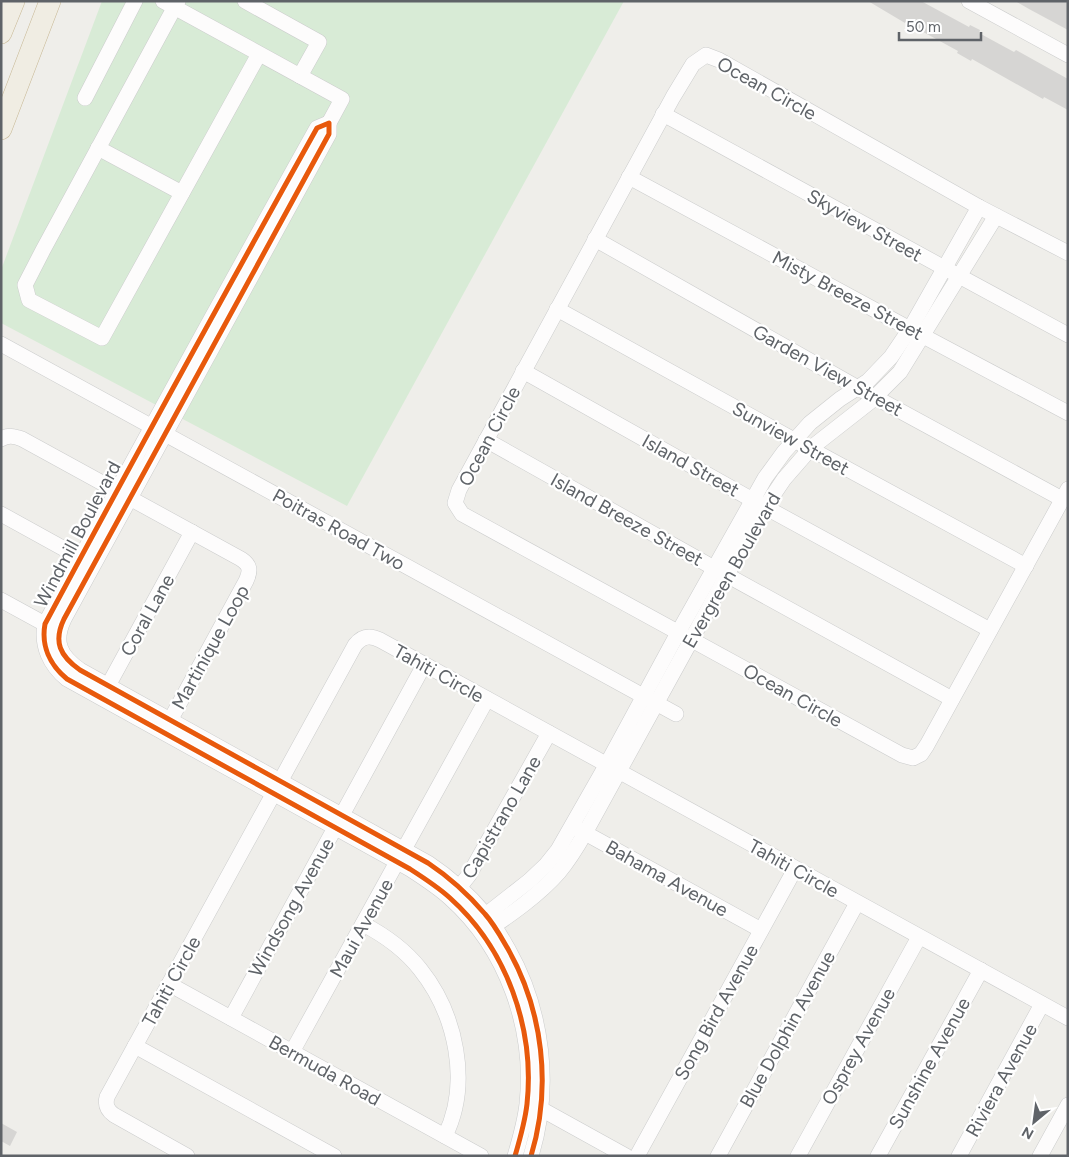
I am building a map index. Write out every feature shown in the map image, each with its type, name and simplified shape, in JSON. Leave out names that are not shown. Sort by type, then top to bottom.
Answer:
[{"type":"highway","points":[[1,33],[14,1]]},
{"type":"highway","points":[[1,129],[50,1]]},
{"type":"street","points":[[85,98],[135,1]]},
{"type":"street","points":[[245,1],[319,42],[300,76],[172,3],[25,285],[29,300],[102,338],[259,54]]},
{"type":"street","points":[[970,1],[1068,55]]},
{"type":"street","name":"Ocean Circle","points":[[1065,494],[924,750],[913,758],[902,755],[462,514],[455,503],[459,490],[663,114],[693,64],[706,55],[719,60],[978,207],[1068,253]]},
{"type":"street","name":"Windmill Boulevard","points":[[300,76],[342,99],[328,123],[329,134],[285,200],[87,561],[45,624],[46,649],[53,666],[67,679],[104,692],[401,855],[428,863],[484,925],[512,988],[525,1037],[538,1130],[530,1156]]},
{"type":"street","name":"Skyview Street","points":[[663,114],[1068,335]]},
{"type":"street","points":[[98,148],[182,193]]},
{"type":"street","name":"Misty Breeze Street","points":[[629,177],[1068,414]]},
{"type":"street","name":"Evergreen Boulevard","points":[[484,925],[538,874],[578,829],[759,503],[784,479],[811,448],[876,397],[900,372],[944,268],[978,207]]},
{"type":"street","name":"Evergreen Boulevard","points":[[759,503],[765,478],[784,452],[810,423],[840,399],[868,381],[916,332],[959,276],[996,216]]},
{"type":"street","name":"Garden View Street","points":[[595,239],[858,388],[1065,494]]},
{"type":"street","name":"Sunview Street","points":[[557,309],[1026,566]]},
{"type":"street","name":"Poitras Road Two","points":[[1,344],[676,714]]},
{"type":"street","name":"Island Street","points":[[523,371],[990,630]]},
{"type":"street","points":[[1,439],[6,436],[22,439],[192,532]]},
{"type":"street","name":"Island Breeze Street","points":[[486,440],[952,699]]},
{"type":"street","points":[[1,514],[87,561]]},
{"type":"street","name":"Coral Lane","points":[[104,692],[192,532]]},
{"type":"street","name":"Martinique Loop","points":[[167,726],[250,572],[248,564],[241,559],[192,532]]},
{"type":"street","name":"Windmill Boulevard","points":[[87,561],[59,632],[60,646],[66,658],[104,692]]},
{"type":"street","points":[[1,600],[59,632]]},
{"type":"street","name":"Tahiti Circle","points":[[187,1156],[114,1115],[108,1110],[106,1102],[109,1092],[358,641],[366,637],[375,638],[424,664],[1068,1018]]},
{"type":"street","name":"Windsong Avenue","points":[[231,1018],[424,664]]},
{"type":"street","name":"Maui Avenue","points":[[292,1052],[487,699]]},
{"type":"street","name":"Capistrano Lane","points":[[455,892],[469,875],[549,733]]},
{"type":"street","name":"Bahama Avenue","points":[[578,829],[761,930]]},
{"type":"street","name":"Song Bird Avenue","points":[[637,1156],[795,869]]},
{"type":"street","name":"Blue Dolphin Avenue","points":[[718,1156],[857,903]]},
{"type":"street","points":[[363,924],[393,942],[419,968],[438,996],[447,1018],[455,1049],[458,1085],[452,1119],[445,1136]]},
{"type":"street","name":"Osprey Avenue","points":[[798,1156],[919,937]]},
{"type":"street","name":"Sunshine Avenue","points":[[878,1156],[980,970]]},
{"type":"street","name":"Bermuda Road","points":[[169,984],[481,1156]]},
{"type":"street","name":"Riviera Avenue","points":[[959,1156],[1042,1004]]},
{"type":"street","points":[[135,1046],[334,1156]]},
{"type":"street","points":[[1040,1156],[1068,1105]]},
{"type":"street","points":[[534,1106],[626,1156]]},
{"type":"street","name":"Windmill Boulevard","points":[[515,1156],[524,1124],[534,1106]]},
{"type":"green space","points":[[102,1],[624,1],[347,506],[1,323],[1,270]]},
{"type":"building","points":[[868,1],[921,1],[969,27],[970,25],[980,30],[979,33],[1014,52],[1016,50],[1068,79],[1068,110],[1044,97],[1043,99],[972,59],[971,61],[957,53],[958,51]]},
{"type":"building","points":[[1015,1],[1068,1],[1068,30],[1029,9]]},
{"type":"building","points":[[1,1123],[17,1132],[10,1146],[1,1141]]},
{"type":"cycle path","points":[[515,1156],[527,1104],[526,1047],[521,1019],[513,992],[502,966],[470,918],[445,894],[410,869],[67,679],[56,668],[48,654],[44,640],[45,624],[214,314],[317,128],[329,123],[329,134],[64,619],[59,635],[60,648],[63,654],[80,670],[428,863],[451,880],[479,907],[497,931],[520,973],[536,1024],[542,1077],[541,1103],[531,1156]]}]
